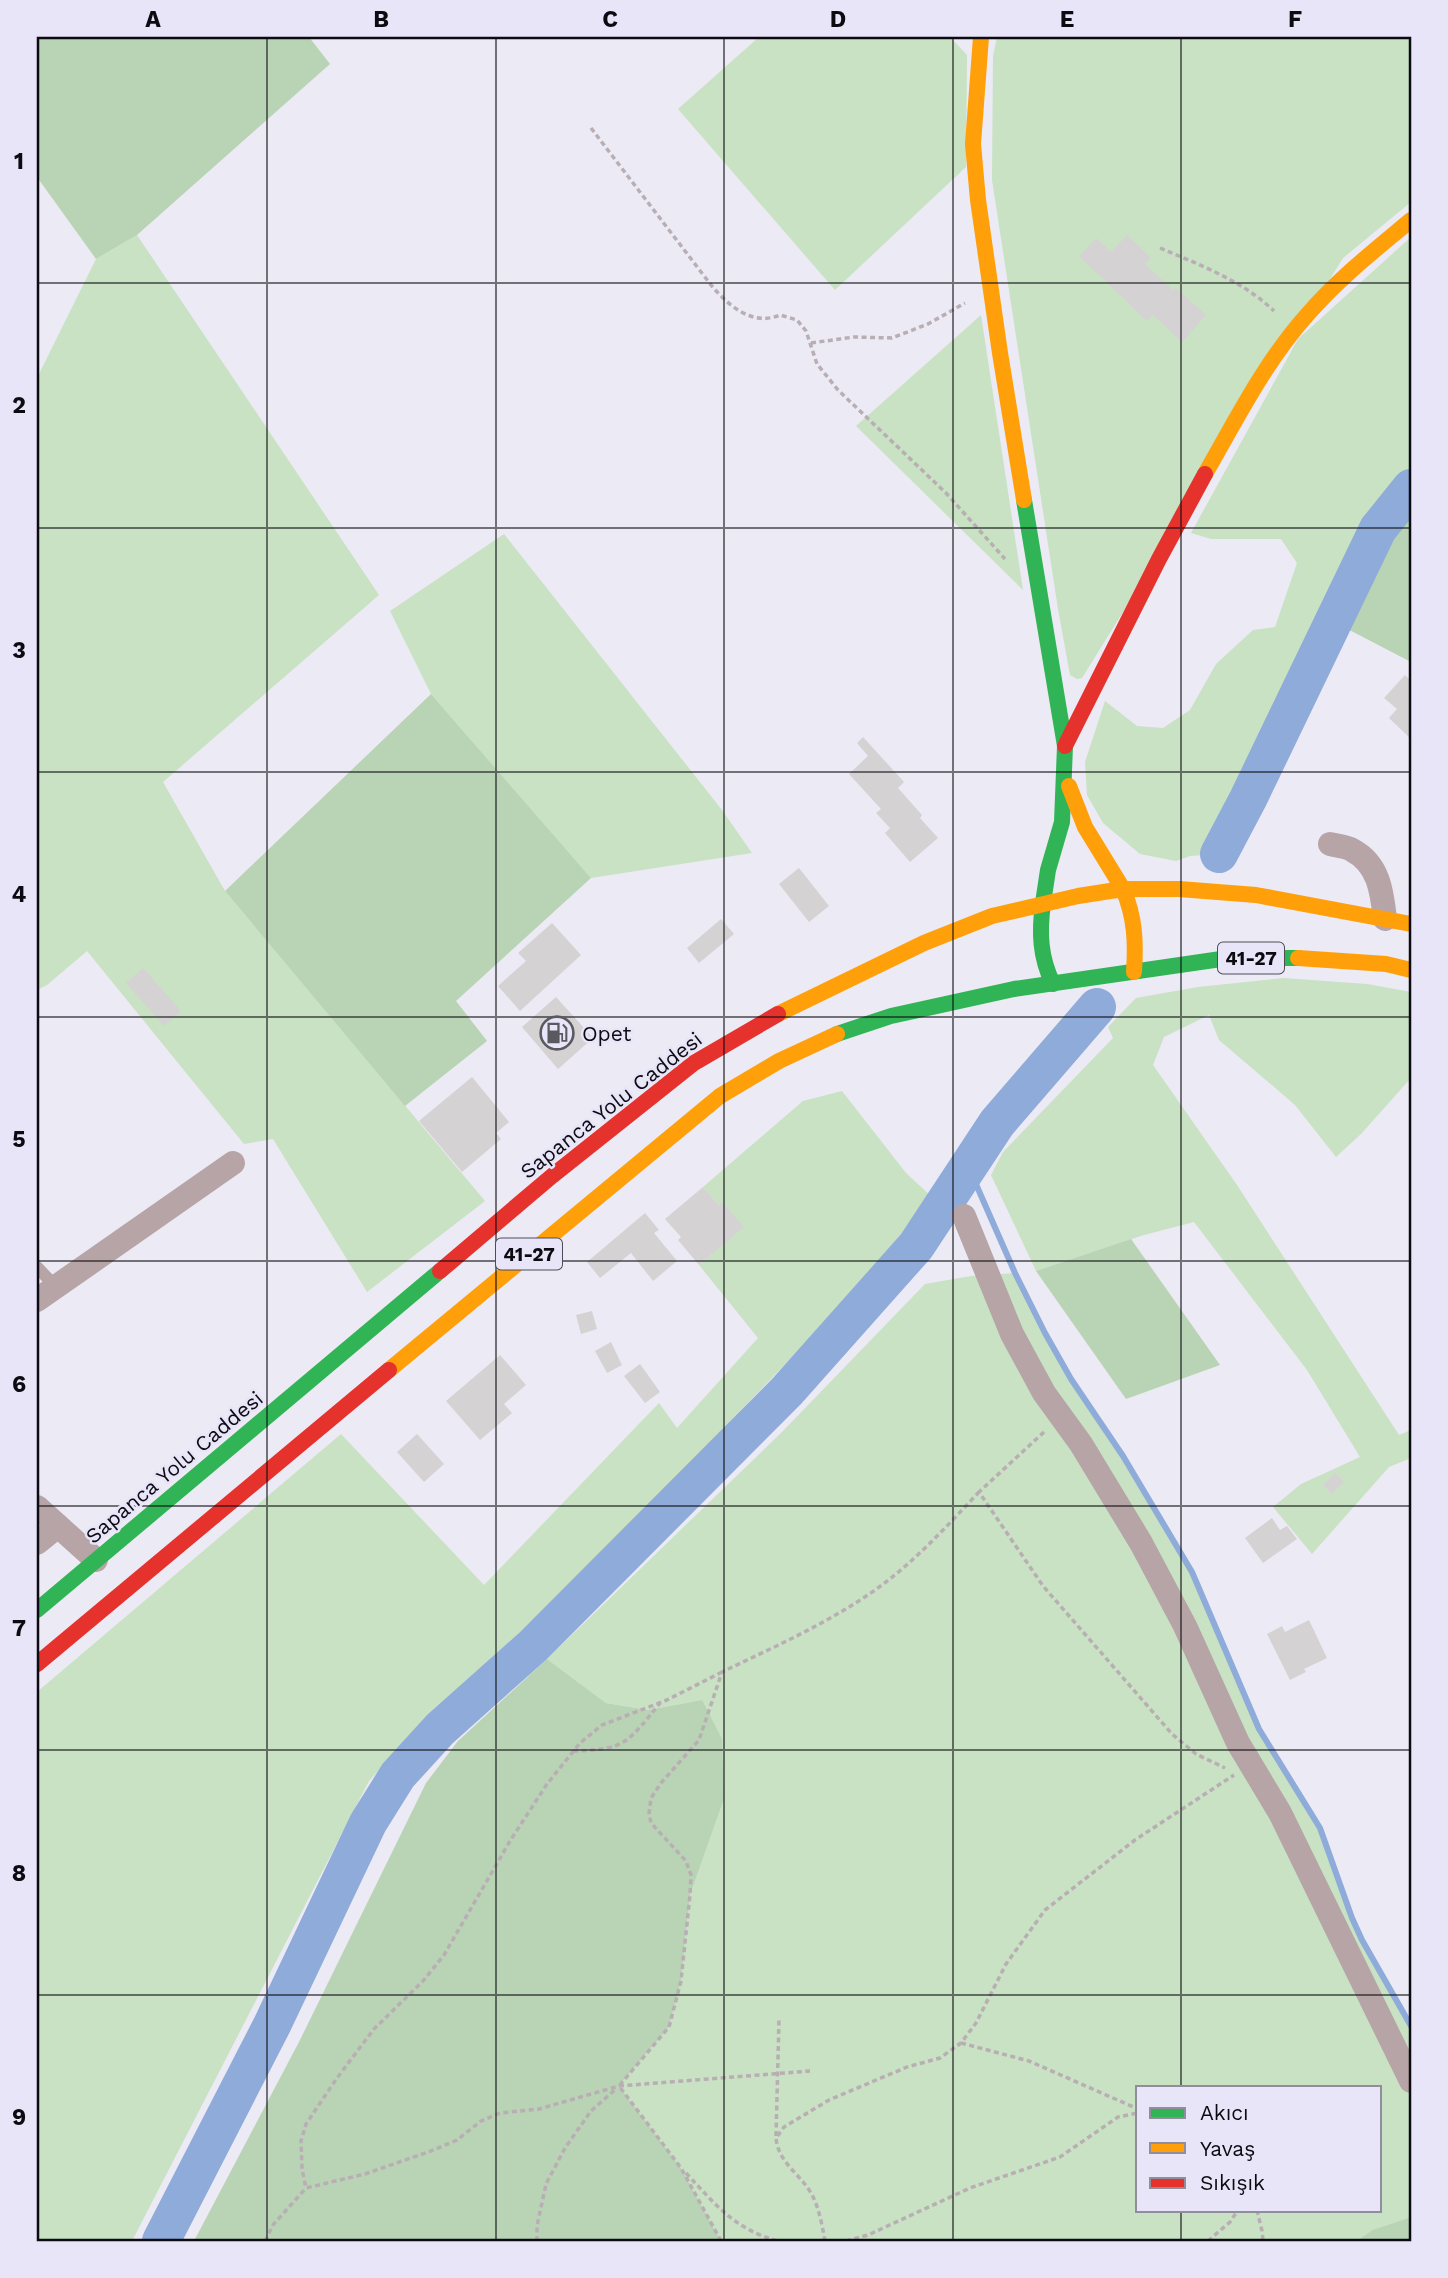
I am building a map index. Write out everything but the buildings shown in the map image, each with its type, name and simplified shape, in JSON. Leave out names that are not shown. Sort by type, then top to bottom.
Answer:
[{"type":"main road","points":[[981,37],[973,144],[978,200],[1065,746],[1062,822],[1048,870],[1039,948],[1053,984]]},
{"type":"main road","points":[[1065,746],[1180,516],[1250,396],[1293,331],[1347,275],[1411,220]]},
{"type":"main road","points":[[1065,776],[1084,827],[1123,889],[1133,911],[1136,925],[1134,972]]},
{"type":"main road","name":"Sapanca Yolu Caddesi","points":[[37,1610],[552,1176],[694,1063],[778,1014],[923,943],[992,916],[1123,889],[1179,889],[1256,895],[1411,924]]},
{"type":"main road","name":"41-27","points":[[37,1664],[659,1145],[720,1096],[779,1061],[835,1035],[891,1016],[1014,989],[1228,958],[1317,958],[1386,964],[1411,970]]},
{"type":"street","points":[[1330,844],[1352,849],[1371,866],[1380,884],[1385,919]]},
{"type":"street","points":[[46,1294],[233,1163]]},
{"type":"street","points":[[964,1216],[1012,1334],[1044,1393],[1081,1444],[1141,1543],[1185,1626],[1238,1743],[1280,1813],[1411,2081]]},
{"type":"street","points":[[37,1507],[96,1560]]},
{"type":"street","points":[[37,1544],[58,1526]]},
{"type":"lane","points":[[37,1267],[46,1294]]},
{"type":"path","points":[[591,128],[727,303],[748,315],[767,320],[779,314],[797,320],[806,331],[817,364],[838,390],[946,493],[1006,561]]},
{"type":"path","points":[[1160,248],[1216,272],[1250,292],[1272,309],[1293,331]]},
{"type":"path","points":[[811,343],[854,337],[892,338],[928,324],[991,287]]},
{"type":"path","points":[[306,2188],[301,2141],[306,2124],[374,2029],[423,1981],[443,1955],[510,1841],[547,1784],[573,1751],[602,1725],[661,1702],[785,1642],[833,1616],[881,1585],[931,1544],[979,1492],[1060,1416]]},
{"type":"path","points":[[776,2138],[784,2126],[829,2101],[907,2067],[940,2058],[961,2043],[976,2023],[1006,1964],[1045,1910],[1135,1840],[1237,1773],[1196,1754],[1172,1734],[1043,1586],[979,1492]]},
{"type":"path","points":[[537,2241],[537,2226],[546,2184],[559,2160],[591,2111],[619,2086],[669,2027],[681,1981],[691,1875],[686,1861],[651,1823],[651,1798],[699,1740],[722,1672]]},
{"type":"path","points":[[573,1751],[602,1750],[621,1745],[661,1702]]},
{"type":"path","points":[[779,2020],[777,2151],[811,2194],[820,2216],[825,2241]]},
{"type":"path","points":[[961,2043],[1029,2061],[1136,2110]]},
{"type":"path","points":[[265,2241],[273,2225],[306,2188],[365,2174],[431,2151],[457,2140],[481,2121],[500,2113],[539,2109],[619,2086],[810,2071]]},
{"type":"path","points":[[619,2086],[681,2168],[734,2221],[755,2235],[778,2241]]},
{"type":"path","points":[[846,2241],[868,2235],[970,2188],[1060,2157],[1118,2117],[1136,2112]]},
{"type":"path","points":[[681,2168],[721,2241]]},
{"type":"path","points":[[1208,2241],[1230,2222],[1237,2212]]},
{"type":"path","points":[[1257,2212],[1263,2241]]},
{"type":"green space","points":[[37,37],[309,37],[330,64],[137,235],[96,259],[37,177]]},
{"type":"green space","points":[[759,37],[950,37],[967,55],[966,167],[835,290],[678,109]]},
{"type":"green space","points":[[997,37],[1411,37],[1411,202],[1343,258],[1082,678],[1077,679],[1070,675],[1058,609],[992,180],[993,56]]},
{"type":"green space","points":[[137,235],[379,595],[163,782],[225,891],[485,1201],[367,1292],[273,1139],[244,1144],[87,951],[47,985],[37,990],[37,378],[96,259]]},
{"type":"green space","points":[[1411,237],[1411,488],[1378,529],[1219,854],[1190,856],[1176,861],[1140,854],[1103,823],[1087,795],[1085,762],[1105,701],[1137,726],[1163,728],[1190,710],[1216,664],[1253,630],[1275,627],[1297,563],[1281,539],[1211,539],[1191,533],[1298,339]]},
{"type":"green space","points":[[981,315],[1023,590],[856,426]]},
{"type":"green space","points":[[1411,488],[1411,662],[1334,622],[1378,529]]},
{"type":"green space","points":[[504,534],[722,810],[752,853],[591,878],[431,694],[390,611]]},
{"type":"green space","points":[[431,694],[591,878],[456,1001],[487,1041],[405,1106],[225,891]]},
{"type":"green space","points":[[1283,978],[1367,984],[1411,992],[1411,1078],[1361,1134],[1336,1157],[1295,1105],[1219,1040],[1209,1015],[1164,1037],[1153,1065],[1237,1185],[1399,1435],[1411,1430],[1411,1458],[1389,1467],[1312,1554],[1273,1507],[1301,1484],[1360,1457],[1307,1370],[1194,1222],[1144,1235],[1036,1271],[991,1175],[1003,1152],[1113,1038],[1108,1027],[1136,998],[1198,987]]},
{"type":"green space","points":[[842,1091],[906,1173],[932,1197],[841,1306],[719,1433],[524,1628],[432,1713],[369,1781],[132,2241],[37,2241],[37,1692],[341,1434],[484,1585],[659,1403],[677,1428],[758,1338],[699,1265],[743,1227],[723,1203],[719,1205],[703,1187],[803,1101]]},
{"type":"green space","points":[[1131,1239],[1220,1365],[1126,1399],[1036,1271]]},
{"type":"green space","points":[[1015,1273],[1071,1379],[1123,1456],[1192,1572],[1259,1729],[1320,1828],[1362,1940],[1411,2026],[1411,2217],[1372,2230],[1357,2241],[721,2241],[681,2168],[619,2086],[669,2027],[681,1981],[690,1895],[724,1799],[702,1700],[648,1710],[606,1703],[547,1659],[782,1432],[925,1284],[971,1276]]},
{"type":"green space","points":[[547,1659],[606,1703],[648,1710],[702,1700],[722,1739],[724,1799],[690,1895],[681,1981],[669,2027],[619,2086],[681,2168],[721,2241],[194,2241],[299,2042],[426,1783],[458,1741]]},
{"type":"green space","points":[[1411,2217],[1411,2241],[1357,2241],[1372,2230]]},
{"type":"waterway","points":[[1219,854],[1378,529],[1411,488]]},
{"type":"waterway","points":[[161,2241],[272,2025],[368,1823],[398,1775],[440,1729],[533,1646],[787,1391],[916,1246],[997,1123],[1097,1007]]},
{"type":"waterway","points":[[968,1166],[1015,1273],[1045,1333],[1192,1572],[1259,1729],[1320,1828],[1362,1940],[1411,2026]]},
{"type":"traffic: fast","points":[[1024,500],[1065,746],[1062,822],[1048,870],[1043,903]]},
{"type":"traffic: fast","points":[[1043,903],[1042,945],[1045,964],[1053,984]]},
{"type":"traffic: fast","points":[[837,1034],[891,1016],[1014,989],[1228,958],[1298,958]]},
{"type":"traffic: fast","points":[[37,1610],[440,1271]]},
{"type":"traffic: slow","points":[[981,37],[973,144],[978,200],[1024,500]]},
{"type":"traffic: slow","points":[[1205,474],[1252,392],[1292,333],[1344,277],[1411,220]]},
{"type":"traffic: slow","points":[[1069,786],[1085,827],[1123,889]]},
{"type":"traffic: slow","points":[[1123,889],[1134,930],[1134,972]]},
{"type":"traffic: slow","points":[[778,1014],[924,943],[992,916],[1078,896],[1123,889],[1179,889],[1256,895],[1411,924]]},
{"type":"traffic: slow","points":[[1298,958],[1386,964],[1411,970]]},
{"type":"traffic: slow","points":[[389,1370],[720,1096],[779,1061],[837,1034]]},
{"type":"traffic: jam","points":[[1065,746],[1205,474]]},
{"type":"traffic: jam","points":[[440,1271],[552,1176],[694,1063],[778,1014]]},
{"type":"traffic: jam","points":[[37,1664],[389,1370]]},
{"type":"place","name":"Opet","points":[[557,1033]]}]
